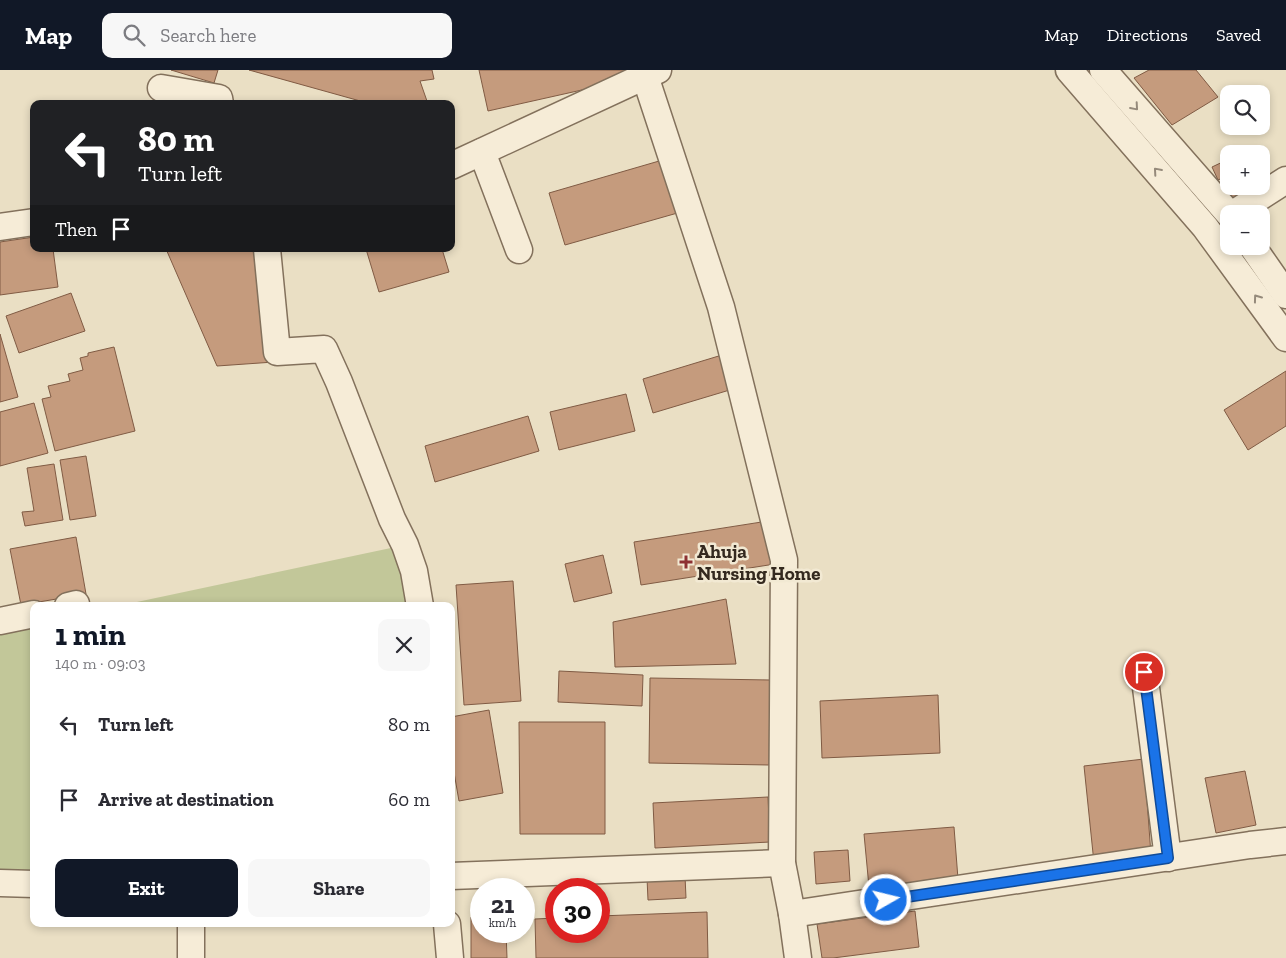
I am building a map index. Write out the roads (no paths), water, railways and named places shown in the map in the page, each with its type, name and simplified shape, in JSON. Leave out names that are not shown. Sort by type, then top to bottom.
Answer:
[{"type":"street","points":[[1069,70],[1220,219]]},
{"type":"street","points":[[1104,70],[1220,218]]},
{"type":"street","points":[[455,164],[649,72],[721,308],[784,560],[782,862],[798,958]]},
{"type":"street","points":[[161,88],[219,98],[219,100]]},
{"type":"street","points":[[482,152],[519,250]]},
{"type":"street","points":[[1248,205],[1286,180]]},
{"type":"street","points":[[0,227],[30,223]]},
{"type":"street","points":[[267,252],[277,352],[324,349],[339,382],[392,519],[405,545],[414,571],[419,602]]},
{"type":"street","points":[[1241,255],[1286,338]]},
{"type":"street","points":[[1258,255],[1286,295]]},
{"type":"street","points":[[0,621],[30,615]]},
{"type":"street","points":[[1144,672],[1168,858]]},
{"type":"street","points":[[792,914],[1286,841]]},
{"type":"street","points":[[455,876],[782,862]]},
{"type":"street","points":[[0,883],[30,884]]},
{"type":"street","points":[[190,927],[191,958]]},
{"type":"street","points":[[448,927],[450,958]]},
{"type":"place","name":"Ahuja Nursing Home","points":[[686,562]]}]
